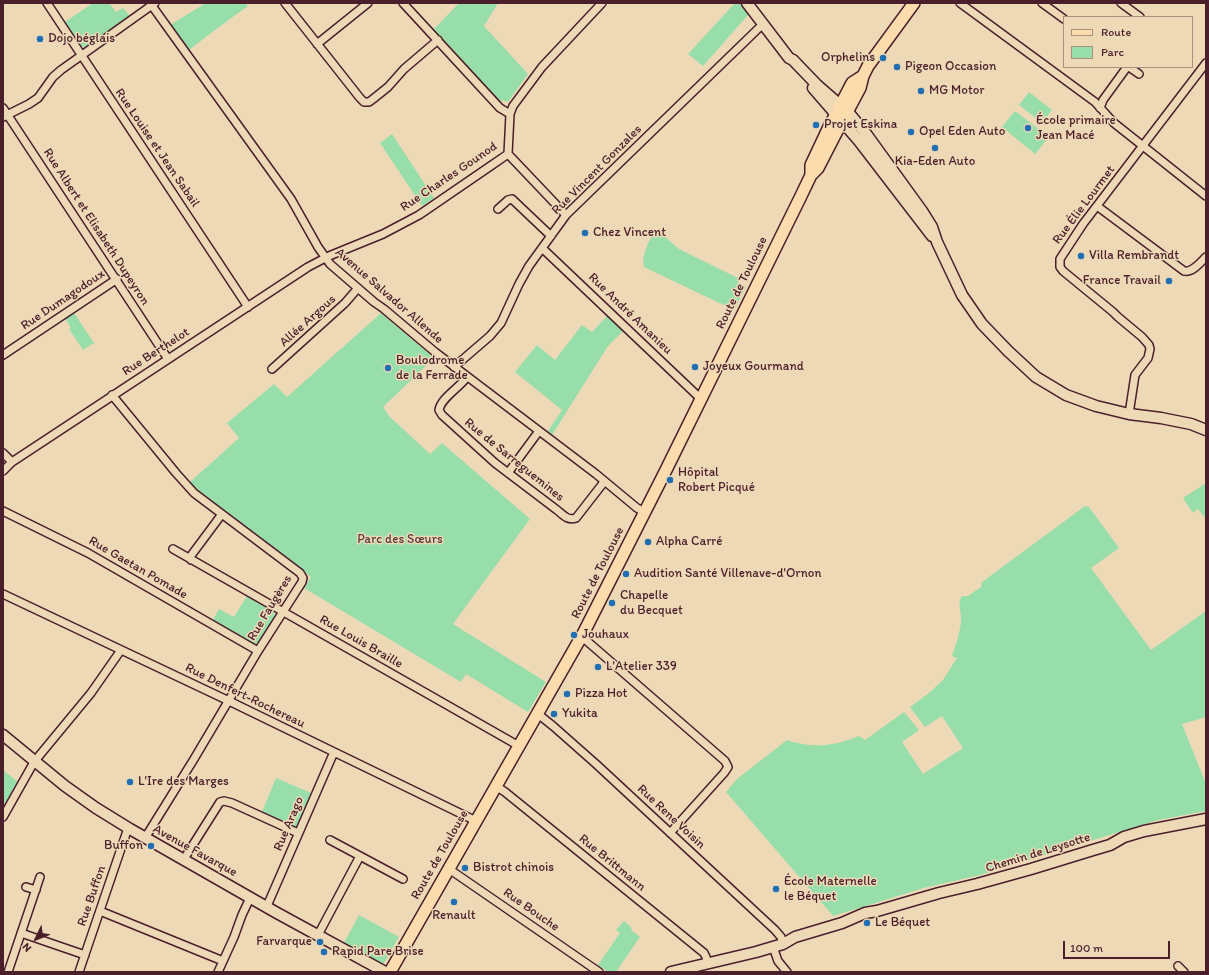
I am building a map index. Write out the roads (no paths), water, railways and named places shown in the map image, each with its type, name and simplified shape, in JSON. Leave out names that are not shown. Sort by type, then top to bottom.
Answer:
[{"type":"main road","name":"Route de Toulouse","points":[[390,972],[538,714],[581,637],[626,551],[811,175],[811,165],[842,113],[852,82],[863,76],[874,58],[914,3]]},
{"type":"street","name":"Rue Louise et Jean Sabail","points":[[47,3],[248,307]]},
{"type":"street","points":[[285,3],[364,102],[368,102],[373,99],[388,87],[404,68],[438,40]]},
{"type":"street","points":[[317,44],[368,3]]},
{"type":"street","points":[[404,3],[500,108],[510,114]]},
{"type":"street","name":"Rue Charles Gounod","points":[[326,258],[383,234],[419,215],[508,154],[510,114],[513,106],[542,67],[602,3]]},
{"type":"street","points":[[747,3],[789,58],[798,64],[842,113],[859,141],[930,235],[937,242],[962,294],[982,324],[1008,351],[1036,376],[1066,395],[1096,406],[1129,414],[1191,424],[1206,430]]},
{"type":"street","points":[[960,3],[1095,102],[1114,123],[1206,196]]},
{"type":"street","points":[[1042,3],[1063,18]]},
{"type":"street","points":[[1121,3],[1139,16]]},
{"type":"street","points":[[5,116],[38,98],[57,73],[152,4]]},
{"type":"street","name":"Avenue Salvador Allende","points":[[152,4],[291,199],[314,241],[326,258],[339,272],[454,367],[596,474],[637,508],[645,512]]},
{"type":"street","name":"Rue Vincent Gonzales","points":[[454,367],[490,336],[501,322],[524,274],[566,215],[763,24]]},
{"type":"street","name":"Rue Élie Lourmet","points":[[1129,414],[1135,375],[1148,358],[1150,349],[1149,345],[1113,312],[1063,271],[1060,263],[1061,256],[1097,206],[1206,63]]},
{"type":"street","points":[[1100,108],[1103,100],[1127,68]]},
{"type":"street","points":[[1130,68],[1139,74]]},
{"type":"street","name":"Rue Albert et Elisabeth Dupeyron","points":[[3,108],[5,116],[116,279],[168,359]]},
{"type":"street","points":[[508,154],[566,215]]},
{"type":"street","points":[[498,209],[508,200],[512,199],[551,236]]},
{"type":"street","points":[[1097,206],[1184,271],[1187,272],[1191,270],[1206,257]]},
{"type":"street","name":"Rue André Amanieu","points":[[542,248],[701,399]]},
{"type":"street","name":"Rue Berthelot","points":[[3,471],[12,462],[168,359],[308,267],[326,258]]},
{"type":"street","name":"Rue Dumagodoux","points":[[3,355],[116,279]]},
{"type":"street","name":"Allée Argous","points":[[272,370],[345,303],[358,288]]},
{"type":"street","name":"Rue de Sarreguemines","points":[[467,377],[463,383],[440,404],[439,410],[442,415],[508,473],[570,519],[579,516],[604,482]]},
{"type":"street","name":"Rue Faugères","points":[[112,396],[194,493],[302,575],[302,582],[258,651],[145,838]]},
{"type":"street","points":[[508,473],[539,431]]},
{"type":"street","points":[[3,452],[12,462]]},
{"type":"street","name":"Rue Gaetan Pomade","points":[[3,511],[88,553],[258,651]]},
{"type":"street","points":[[192,560],[190,557],[222,514]]},
{"type":"street","name":"Rue Louis Braille","points":[[173,549],[520,746]]},
{"type":"street","name":"Rue Denfert-Rochereau","points":[[3,594],[229,701],[476,821]]},
{"type":"street","points":[[581,637],[725,761],[728,767],[670,833]]},
{"type":"street","points":[[3,817],[34,762],[91,692],[121,650]]},
{"type":"street","name":"Rue Rene Voisin","points":[[538,714],[553,726],[775,930],[781,937],[783,944]]},
{"type":"street","name":"Avenue Favarque","points":[[3,735],[65,786],[128,828],[250,898],[385,972]]},
{"type":"street","name":"Rue Arago","points":[[267,906],[334,752]]},
{"type":"street","name":"Rue Brittmann","points":[[496,786],[704,953],[708,963]]},
{"type":"street","points":[[184,859],[220,802],[224,801],[232,803],[298,833]]},
{"type":"street","name":"Chemin de Leysotte","points":[[671,972],[783,944],[797,943],[844,929],[877,911],[939,892],[978,884],[1086,853],[1110,845],[1132,834],[1206,819]]},
{"type":"street","name":"Rue Buffon","points":[[79,972],[128,828]]},
{"type":"street","points":[[330,840],[403,879]]},
{"type":"street","points":[[318,935],[360,856]]},
{"type":"street","name":"Rue Bouche","points":[[449,869],[599,972]]},
{"type":"street","points":[[8,972],[40,877]]},
{"type":"street","points":[[26,887],[36,890]]},
{"type":"street","points":[[218,972],[250,898]]},
{"type":"street","points":[[100,911],[223,961]]},
{"type":"street","points":[[22,933],[85,955]]},
{"type":"street","points":[[773,947],[778,961],[787,972]]},
{"type":"street","points":[[1178,966],[1184,972]]},
{"type":"place","name":"Dojo béglais","points":[[40,39]]},
{"type":"place","name":"Orphelins","points":[[883,58]]},
{"type":"place","name":"Pigeon Occasion","points":[[897,67]]},
{"type":"place","name":"MG Motor","points":[[921,91]]},
{"type":"place","name":"Projet Eskina","points":[[816,125]]},
{"type":"place","name":"École primaire Jean Macé","points":[[1028,128]]},
{"type":"place","name":"Opel Eden Auto","points":[[911,132]]},
{"type":"place","name":"Kia-Eden Auto","points":[[935,148]]},
{"type":"place","name":"Chez Vincent","points":[[585,233]]},
{"type":"place","name":"Villa Rembrandt","points":[[1081,256]]},
{"type":"place","name":"France Travail","points":[[1169,281]]},
{"type":"place","name":"Joyeux Gourmand","points":[[695,367]]},
{"type":"place","name":"Boulodrome de la Ferrade","points":[[388,368]]},
{"type":"place","name":"Hôpital Robert Picqué","points":[[670,480]]},
{"type":"place","name":"Alpha Carré","points":[[648,542]]},
{"type":"place","name":"Audition Santé Villenave-d'Ornon","points":[[626,574]]},
{"type":"place","name":"Chapelle du Becquet","points":[[612,603]]},
{"type":"place","name":"Jouhaux","points":[[574,635]]},
{"type":"place","name":"L'Atelier 339","points":[[598,667]]},
{"type":"place","name":"Pizza Hot","points":[[567,694]]},
{"type":"place","name":"Yukita","points":[[554,714]]},
{"type":"place","name":"L'Ire des Marges","points":[[130,782]]},
{"type":"place","name":"Buffon","points":[[151,846]]},
{"type":"place","name":"Bistrot chinois","points":[[465,868]]},
{"type":"place","name":"École Maternelle le Béquet","points":[[776,889]]},
{"type":"place","name":"Renault","points":[[454,902]]},
{"type":"place","name":"Le Béquet","points":[[867,923]]},
{"type":"place","name":"Farvarque","points":[[320,942]]},
{"type":"place","name":"Rapid Pare Brise","points":[[324,952]]},
{"type":"park label","name":"Parc des Sœurs","points":[[400,540]]}]
